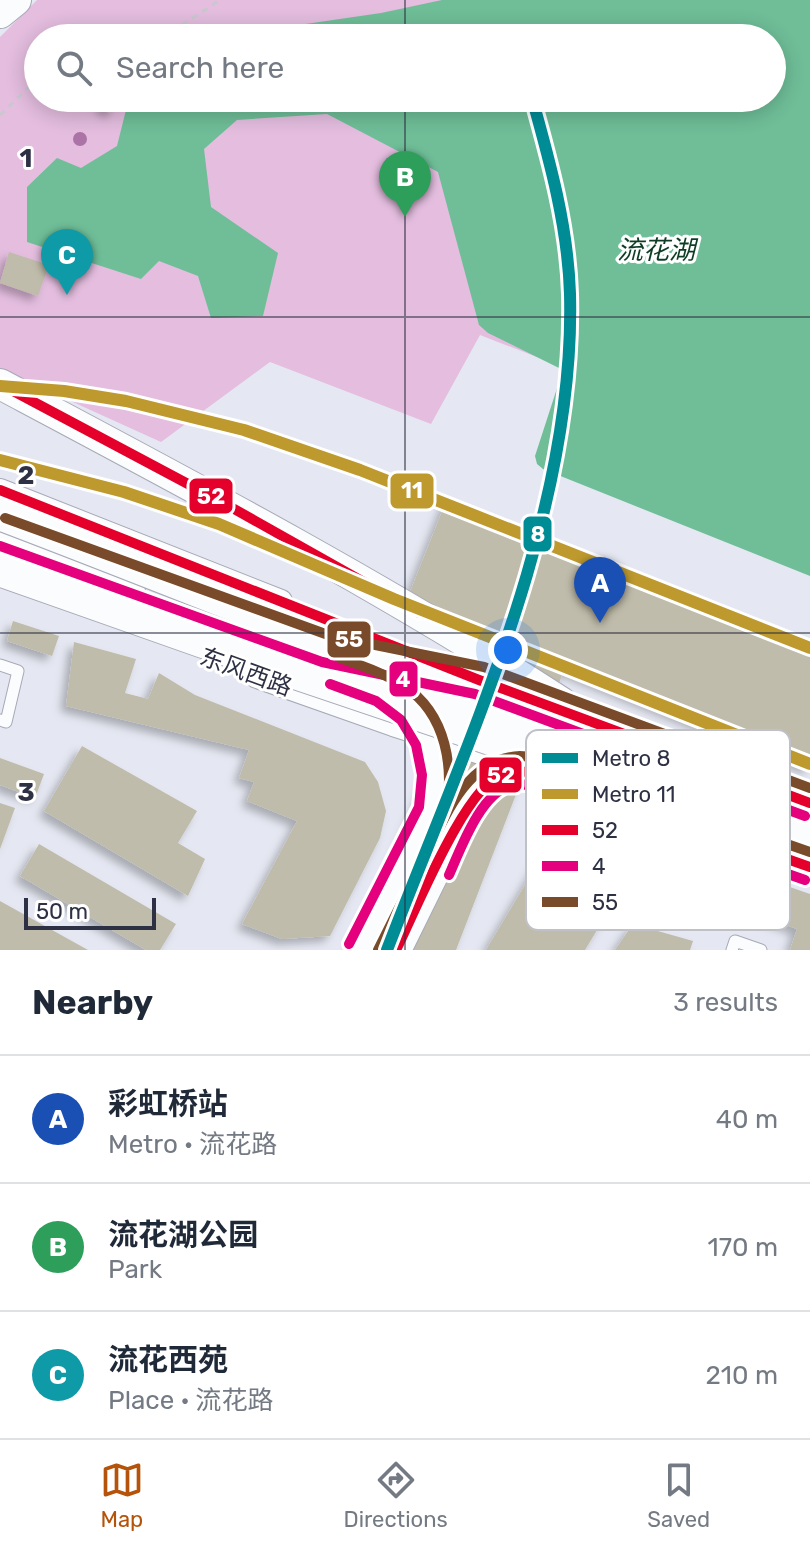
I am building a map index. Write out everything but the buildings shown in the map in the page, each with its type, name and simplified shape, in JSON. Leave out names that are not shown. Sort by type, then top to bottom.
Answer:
[{"type":"highway","points":[[0,511],[226,597],[556,730]]},
{"type":"highway","points":[[0,567],[526,747]]},
{"type":"highway","points":[[790,819],[810,826]]},
{"type":"highway","points":[[790,841],[810,848]]},
{"type":"main road","points":[[0,13],[16,0]]},
{"type":"main road","points":[[0,384],[220,501],[455,634],[593,722]]},
{"type":"main road","points":[[0,531],[225,621],[385,690],[526,762]]},
{"type":"main road","points":[[0,545],[225,621],[353,656],[479,680],[614,730]]},
{"type":"main road","points":[[362,950],[432,811],[437,791],[430,738],[412,710],[385,690]]},
{"type":"main road","points":[[396,950],[464,812],[487,781],[502,773],[526,771]]},
{"type":"main road","points":[[790,796],[810,803]]},
{"type":"main road","name":"东风西路","points":[[790,860],[810,867]]},
{"type":"street","points":[[0,490],[479,680]]},
{"type":"street","name":"东风西路","points":[[0,585],[430,738],[526,769]]},
{"type":"lane","points":[[0,665],[18,671],[6,722],[0,720]]},
{"type":"lane","points":[[732,950],[735,941],[761,950]]},
{"type":"path","points":[[183,24],[220,0]]},
{"type":"path","points":[[0,115],[24,92]]},
{"type":"shaded area","points":[[37,0],[810,0],[810,571],[583,375],[480,335],[431,424],[270,362],[161,442],[0,369],[0,37]]},
{"type":"water","name":"流花湖","points":[[442,0],[810,0],[810,576],[537,464],[535,456],[561,369],[488,333],[479,325],[438,172],[327,114],[237,120],[204,149],[211,207],[278,253],[263,316],[211,318],[198,276],[159,261],[141,279],[27,242],[27,187],[57,158],[81,168],[117,146],[126,112],[786,112],[786,24],[306,24]]},
{"type":"metro line","name":"8","points":[[387,950],[481,712],[510,629],[535,545],[555,461],[567,377],[569,269],[557,195],[536,112]]},
{"type":"metro line","name":"11","points":[[0,386],[64,391],[126,401],[244,430],[360,470],[810,648]]},
{"type":"metro line","name":"11","points":[[0,460],[124,492],[219,524],[394,599],[724,730]]},
{"type":"metro line","name":"11","points":[[790,756],[810,764]]},
{"type":"transit line","name":"52","points":[[0,384],[220,501],[419,613]]},
{"type":"transit line","name":"52","points":[[0,490],[479,680],[614,730]]},
{"type":"transit line","name":"55","points":[[5,518],[331,636],[484,667],[654,730]]},
{"type":"transit line","name":"4","points":[[0,546],[322,662],[475,694],[572,730]]},
{"type":"transit line","name":"55","points":[[340,658],[389,677],[419,698],[439,727],[448,762],[445,816],[378,950]]},
{"type":"transit line","name":"4","points":[[330,684],[376,701],[401,720],[416,745],[422,775],[419,807],[349,944]]},
{"type":"transit line","name":"55","points":[[423,863],[448,811],[470,780],[501,759],[526,757]]},
{"type":"transit line","name":"52","points":[[396,950],[443,851],[474,800],[489,782],[504,773],[526,772]]},
{"type":"transit line","name":"55","points":[[790,781],[810,788]]},
{"type":"transit line","name":"4","points":[[449,875],[473,822],[491,798],[512,785],[526,785]]},
{"type":"transit line","name":"52","points":[[790,796],[810,803]]},
{"type":"transit line","name":"4","points":[[790,810],[805,816]]},
{"type":"transit line","name":"55","points":[[790,845],[810,852]]},
{"type":"transit line","name":"52","points":[[790,860],[810,867]]},
{"type":"transit line","name":"4","points":[[790,875],[805,880]]},
{"type":"place","name":"流花湖公园","points":[[405,217]]},
{"type":"place","name":"流花西苑","points":[[67,295]]},
{"type":"place","name":"彩虹桥站","points":[[600,623]]}]
